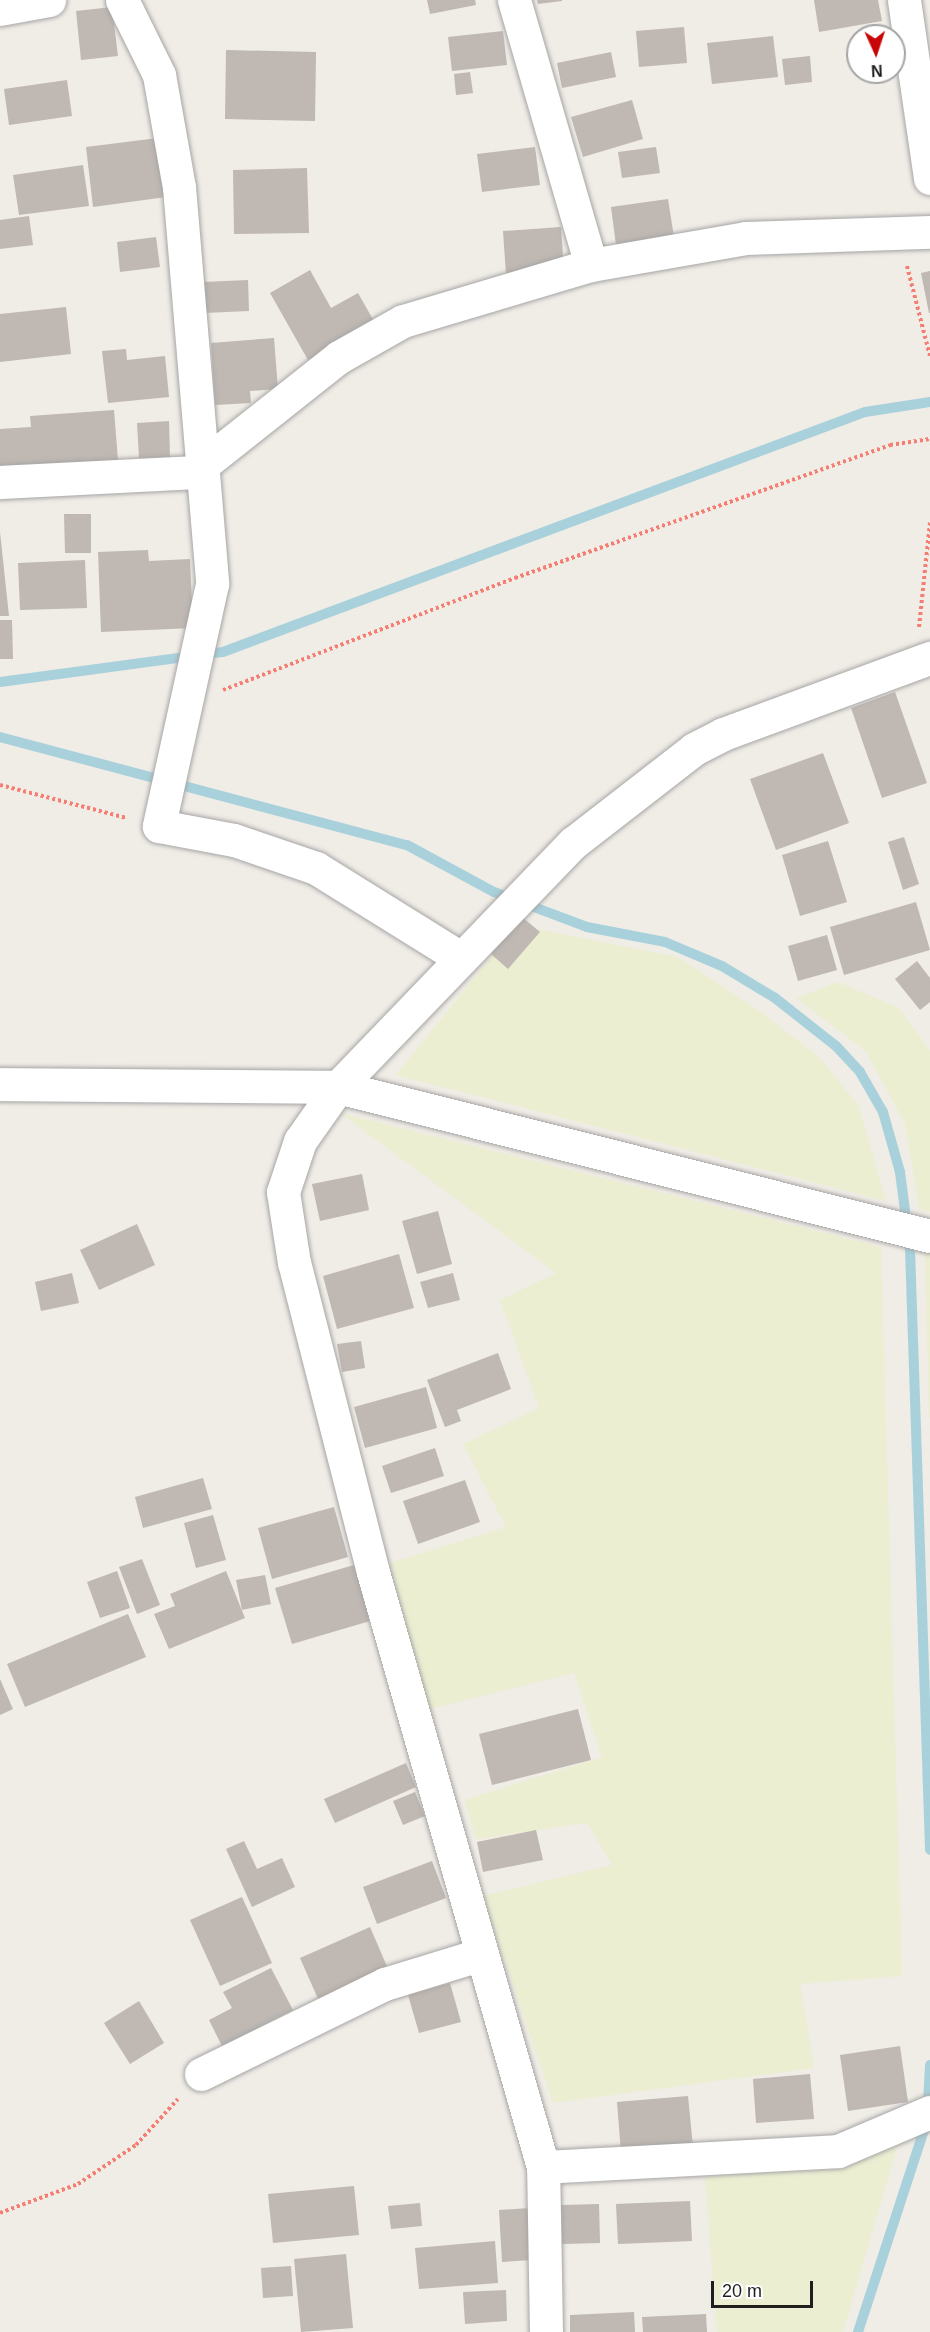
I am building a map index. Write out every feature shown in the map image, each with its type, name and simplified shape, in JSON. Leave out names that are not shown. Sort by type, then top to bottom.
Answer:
[{"type":"street","points":[[0,9],[49,0]]},
{"type":"street","points":[[122,0],[159,75],[168,120],[178,187],[200,469],[212,584],[211,610],[198,643],[160,821],[234,840],[316,868],[459,957]]},
{"type":"street","points":[[514,0],[591,265]]},
{"type":"street","points":[[904,0],[930,177]]},
{"type":"street","points":[[0,482],[200,469],[339,357],[403,321],[591,265],[745,238],[915,233]]},
{"type":"street","points":[[546,2332],[543,2167],[479,1954],[294,1263],[283,1192],[300,1141],[338,1087],[459,957],[573,843],[694,749],[925,658]]},
{"type":"street","points":[[0,1084],[338,1087],[930,1236]]},
{"type":"street","points":[[201,2074],[385,1984],[479,1954]]},
{"type":"street","points":[[543,2167],[838,2151],[930,2112]]},
{"type":"path","points":[[915,233],[930,356]]},
{"type":"path","points":[[187,697],[890,445],[930,439]]},
{"type":"path","points":[[925,658],[930,523]]},
{"type":"path","points":[[0,785],[160,821]]},
{"type":"path","points":[[0,2213],[78,2184],[136,2145],[201,2074]]},
{"type":"green space","points":[[517,925],[678,957],[760,1011],[821,1059],[859,1106],[886,1201],[396,1075]]},
{"type":"green space","points":[[838,982],[899,1008],[930,1051],[930,1212],[919,1209],[905,1124],[866,1051],[796,998]]},
{"type":"green space","points":[[340,1113],[881,1247],[902,1976],[800,1984],[814,2068],[553,2103],[483,1896],[612,1865],[587,1823],[476,1839],[464,1800],[602,1757],[574,1673],[426,1710],[390,1563],[506,1527],[463,1444],[539,1408],[500,1300],[556,1273]]},
{"type":"green space","points":[[925,1253],[930,1254],[930,1417],[929,1417]]},
{"type":"green space","points":[[898,2144],[843,2332],[717,2332],[705,2177]]},
{"type":"building","points":[[427,0],[475,0],[476,5],[430,14]]},
{"type":"building","points":[[537,0],[562,0],[562,1],[538,4]]},
{"type":"building","points":[[814,0],[878,0],[882,21],[846,24],[846,27],[819,32]]},
{"type":"building","points":[[112,7],[118,56],[81,60],[76,11]]},
{"type":"building","points":[[684,27],[687,63],[639,67],[636,31]]},
{"type":"building","points":[[503,31],[507,65],[452,71],[448,37]]},
{"type":"building","points":[[773,36],[778,77],[712,84],[707,43]]},
{"type":"building","points":[[226,50],[316,52],[315,121],[225,119]]},
{"type":"building","points":[[611,52],[616,77],[562,88],[557,63]]},
{"type":"building","points":[[810,56],[812,82],[785,85],[782,59]]},
{"type":"building","points":[[470,72],[473,93],[456,95],[454,74]]},
{"type":"building","points":[[67,80],[72,116],[9,125],[4,89]]},
{"type":"building","points":[[632,100],[643,139],[583,157],[571,117]]},
{"type":"building","points":[[158,138],[166,197],[93,207],[86,147]]},
{"type":"building","points":[[535,147],[540,185],[482,192],[477,154]]},
{"type":"building","points":[[656,147],[660,173],[622,178],[618,152]]},
{"type":"building","points":[[83,165],[89,206],[19,215],[13,175]]},
{"type":"building","points":[[307,168],[309,233],[234,234],[233,170]]},
{"type":"building","points":[[668,199],[674,237],[616,245],[611,207]]},
{"type":"building","points":[[29,216],[33,245],[0,249],[0,220]]},
{"type":"building","points":[[561,227],[564,270],[506,274],[503,231]]},
{"type":"building","points":[[156,237],[160,267],[120,272],[117,242]]},
{"type":"building","points":[[310,270],[331,308],[358,293],[375,323],[308,360],[270,293]]},
{"type":"building","points":[[930,271],[930,313],[929,313],[921,273]]},
{"type":"building","points":[[248,280],[249,311],[204,313],[203,282]]},
{"type":"building","points":[[66,307],[71,354],[0,362],[0,314]]},
{"type":"building","points":[[274,338],[278,389],[250,391],[251,403],[215,405],[211,343]]},
{"type":"building","points":[[126,349],[127,360],[165,356],[169,397],[108,403],[102,351]]},
{"type":"building","points":[[114,410],[118,460],[0,468],[0,429],[31,427],[30,416]]},
{"type":"building","points":[[169,421],[170,457],[139,458],[137,423]]},
{"type":"building","points":[[64,514],[91,514],[91,553],[65,553]]},
{"type":"building","points":[[0,532],[9,616],[0,616]]},
{"type":"building","points":[[148,550],[149,561],[190,559],[193,628],[101,632],[98,552]]},
{"type":"building","points":[[85,560],[87,608],[20,610],[18,563]]},
{"type":"building","points":[[0,620],[12,620],[13,659],[0,659]]},
{"type":"building","points":[[895,692],[927,783],[882,798],[851,708]]},
{"type":"building","points":[[823,753],[849,823],[776,850],[750,779]]},
{"type":"building","points":[[904,837],[919,884],[903,890],[888,842]]},
{"type":"building","points":[[828,841],[847,902],[800,916],[782,855]]},
{"type":"building","points":[[916,902],[930,950],[844,975],[830,927]]},
{"type":"building","points":[[522,917],[540,932],[508,969],[491,954]]},
{"type":"building","points":[[827,935],[837,970],[798,981],[788,946]]},
{"type":"building","points":[[917,961],[930,978],[930,1002],[920,1010],[895,979]]},
{"type":"building","points":[[362,1174],[369,1210],[320,1221],[312,1184]]},
{"type":"building","points":[[438,1211],[452,1264],[417,1274],[402,1221]]},
{"type":"building","points":[[137,1224],[155,1265],[99,1290],[80,1250]]},
{"type":"building","points":[[399,1254],[414,1308],[337,1329],[323,1276]]},
{"type":"building","points":[[72,1273],[79,1303],[41,1311],[35,1282]]},
{"type":"building","points":[[453,1273],[460,1300],[428,1308],[420,1282]]},
{"type":"building","points":[[361,1341],[365,1368],[342,1372],[337,1344]]},
{"type":"building","points":[[498,1353],[511,1389],[457,1410],[461,1421],[445,1427],[427,1380]]},
{"type":"building","points":[[426,1387],[437,1428],[365,1448],[354,1407]]},
{"type":"building","points":[[435,1448],[444,1476],[391,1493],[382,1466]]},
{"type":"building","points":[[203,1478],[212,1509],[143,1528],[135,1497]]},
{"type":"building","points":[[465,1480],[480,1522],[418,1544],[403,1501]]},
{"type":"building","points":[[334,1507],[348,1557],[272,1579],[258,1528]]},
{"type":"building","points":[[213,1515],[226,1560],[196,1568],[184,1523]]},
{"type":"building","points":[[142,1559],[160,1605],[137,1614],[119,1567]]},
{"type":"building","points":[[354,1565],[370,1621],[292,1644],[275,1588]]},
{"type":"building","points":[[117,1571],[130,1608],[100,1618],[87,1582]]},
{"type":"building","points":[[226,1571],[245,1618],[169,1649],[154,1614],[175,1606],[170,1594]]},
{"type":"building","points":[[265,1575],[271,1604],[242,1610],[236,1580]]},
{"type":"building","points":[[128,1614],[146,1657],[25,1707],[7,1664]]},
{"type":"building","points":[[0,1679],[13,1709],[0,1715]]},
{"type":"building","points":[[578,1709],[591,1760],[492,1785],[479,1734]]},
{"type":"building","points":[[406,1763],[416,1787],[335,1823],[324,1799]]},
{"type":"building","points":[[415,1792],[425,1816],[403,1825],[393,1801]]},
{"type":"building","points":[[536,1830],[543,1860],[483,1872],[477,1842]]},
{"type":"building","points":[[244,1841],[257,1869],[282,1858],[295,1887],[252,1907],[226,1849]]},
{"type":"building","points":[[432,1861],[446,1898],[377,1924],[363,1887]]},
{"type":"building","points":[[242,1897],[272,1963],[220,1986],[190,1920]]},
{"type":"building","points":[[370,1927],[389,1971],[319,2001],[300,1958]]},
{"type":"building","points":[[271,1968],[293,2010],[222,2046],[209,2020],[232,2008],[223,1992]]},
{"type":"building","points":[[450,1983],[461,2022],[419,2033],[408,1995]]},
{"type":"building","points":[[139,2001],[164,2043],[130,2064],[104,2023]]},
{"type":"building","points":[[900,2046],[908,2102],[848,2111],[840,2055]]},
{"type":"building","points":[[810,2074],[814,2119],[756,2123],[753,2079]]},
{"type":"building","points":[[688,2096],[693,2147],[621,2153],[617,2102]]},
{"type":"building","points":[[354,2186],[359,2235],[273,2243],[268,2194]]},
{"type":"building","points":[[690,2201],[692,2241],[618,2244],[616,2204]]},
{"type":"building","points":[[420,2203],[422,2226],[391,2229],[388,2206]]},
{"type":"building","points":[[599,2204],[600,2243],[562,2244],[561,2205]]},
{"type":"building","points":[[529,2208],[532,2260],[502,2262],[499,2210]]},
{"type":"building","points":[[495,2241],[498,2283],[419,2289],[415,2248]]},
{"type":"building","points":[[346,2254],[353,2328],[301,2332],[294,2259]]},
{"type":"building","points":[[291,2266],[293,2296],[263,2298],[261,2268]]},
{"type":"building","points":[[506,2290],[507,2321],[465,2324],[463,2292]]},
{"type":"building","points":[[634,2312],[635,2332],[570,2332],[570,2315]]},
{"type":"building","points":[[706,2314],[707,2332],[643,2332],[642,2317]]},
{"type":"waterway","points":[[0,682],[223,652],[865,412],[930,402]]},
{"type":"waterway","points":[[0,737],[407,845],[494,892],[587,927],[665,942],[722,966],[775,998],[836,1046],[860,1072],[883,1112],[900,1172],[910,1249],[930,1850]]},
{"type":"waterway","points":[[858,2332],[927,2121],[930,2065]]}]
